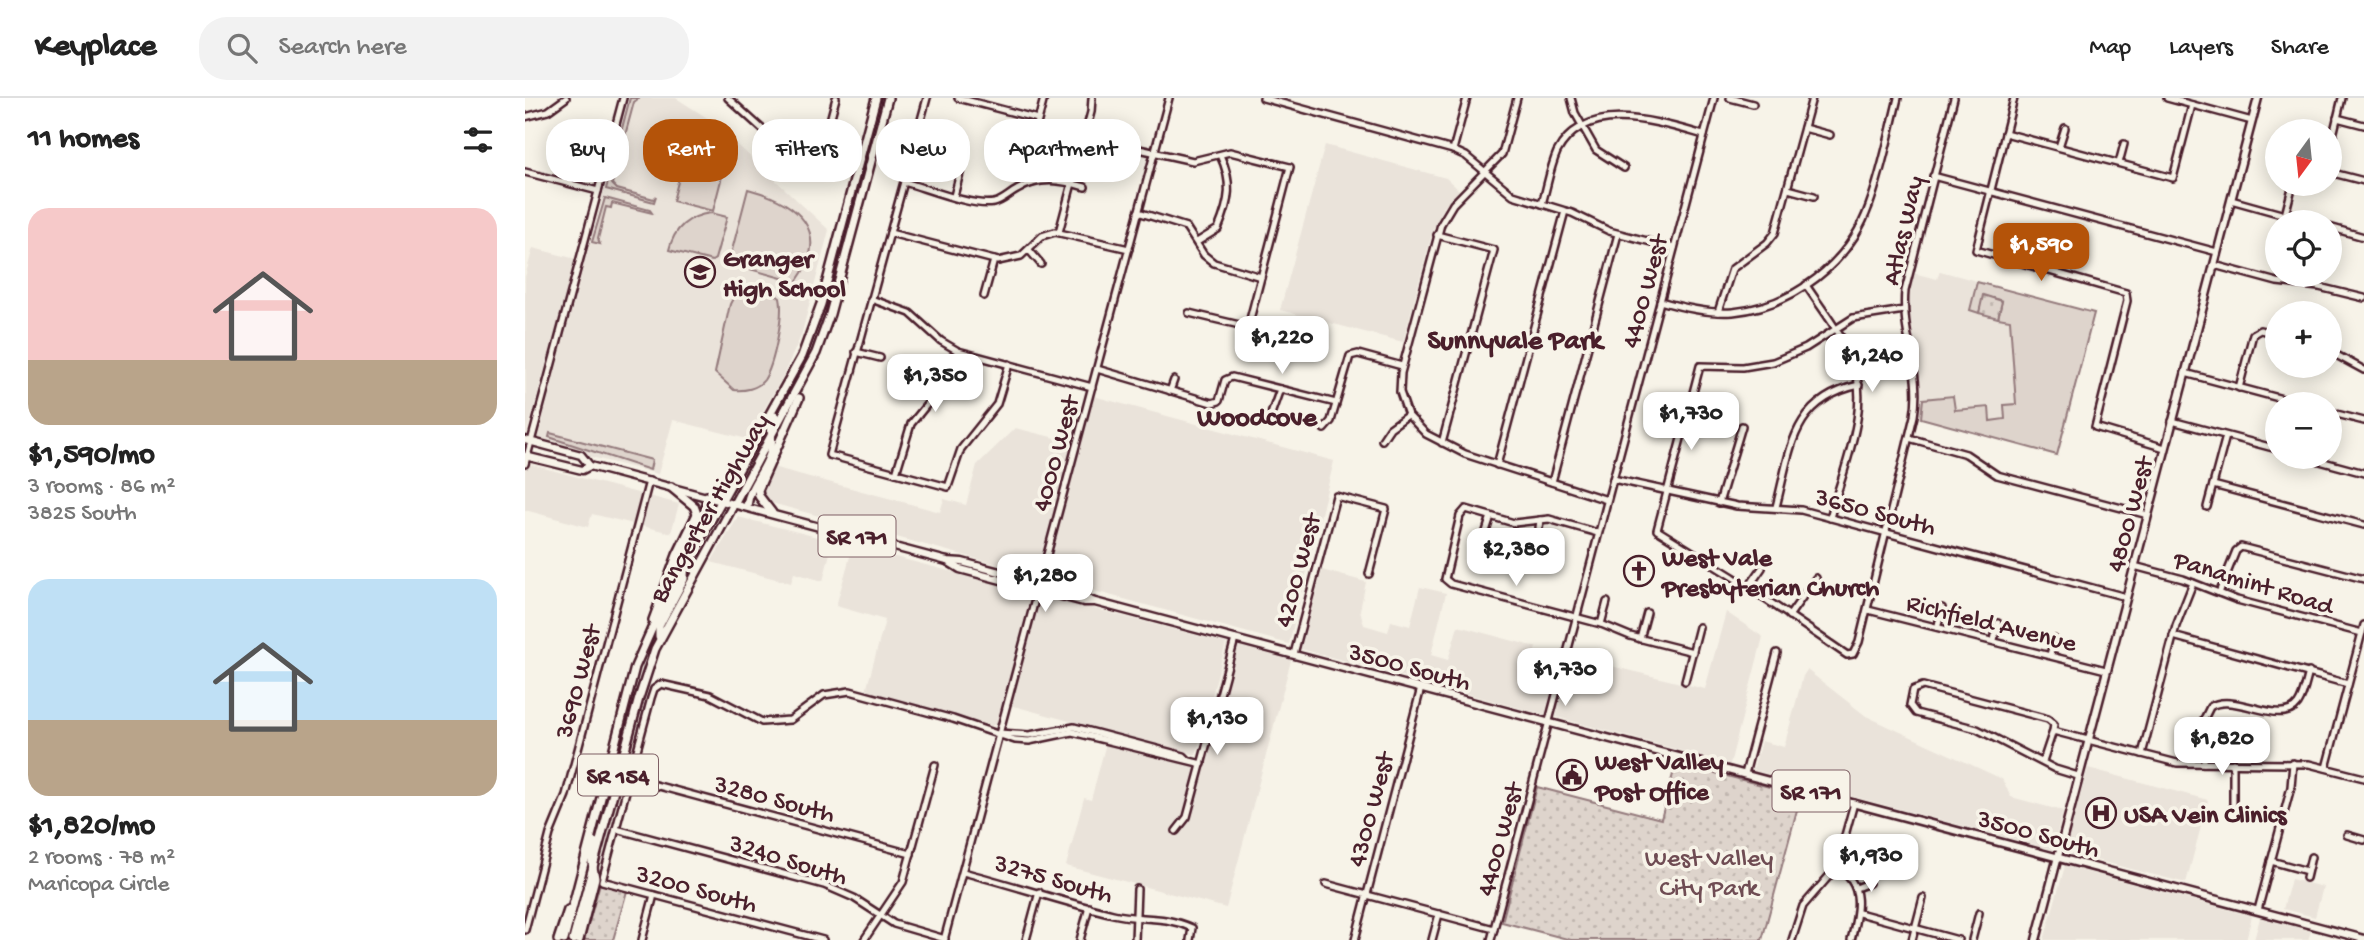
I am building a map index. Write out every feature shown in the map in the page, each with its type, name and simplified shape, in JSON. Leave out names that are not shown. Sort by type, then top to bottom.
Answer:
[{"type":"highway","name":"Bangerter Highway","points":[[565,940],[632,677],[653,625],[798,364],[821,304],[876,98]]},
{"type":"highway","name":"Bangerter Highway","points":[[573,940],[641,691],[659,641],[806,376],[828,323],[888,98]]},
{"type":"highway","points":[[772,513],[759,496],[759,488],[815,365],[828,323]]},
{"type":"highway","points":[[747,506],[752,488],[769,457],[772,421],[795,381],[798,364]]},
{"type":"highway","points":[[653,625],[654,612],[697,514],[694,506],[671,487]]},
{"type":"highway","points":[[659,641],[659,626],[682,583],[686,548],[703,515],[707,496]]},
{"type":"highway","points":[[579,940],[594,886],[591,853],[606,794],[604,784]]},
{"type":"highway","points":[[558,940],[567,911],[573,905]]},
{"type":"main road","name":"4800 West","points":[[2036,940],[2258,98]]},
{"type":"main road","name":"3500 South","points":[[528,441],[581,455],[590,466],[947,561],[957,568],[1039,586],[2258,910],[2333,934],[2364,939]]},
{"type":"main road","name":"3500 South","points":[[526,456],[582,470],[590,466]]},
{"type":"street","points":[[525,117],[548,111],[566,98]]},
{"type":"street","points":[[525,464],[528,441],[622,98]]},
{"type":"street","points":[[728,98],[804,167],[813,170],[819,162],[837,98]]},
{"type":"street","points":[[921,119],[927,98]]},
{"type":"street","points":[[958,98],[1038,119],[1044,98]]},
{"type":"street","points":[[1088,119],[1091,98]]},
{"type":"street","name":"4000 West","points":[[945,939],[1169,98]]},
{"type":"street","points":[[1263,98],[1453,150],[1466,156],[1513,195],[1565,211],[1618,234],[1674,248]]},
{"type":"street","points":[[1517,98],[1502,154],[1449,209],[1437,234],[1402,366],[1400,392],[1408,415],[1422,430],[1443,443],[1497,465],[1607,500]]},
{"type":"street","points":[[1571,98],[1582,124],[1600,154],[1623,168]]},
{"type":"street","name":"4400 West","points":[[1491,940],[1714,98]]},
{"type":"street","points":[[1730,98],[1753,104]]},
{"type":"street","points":[[1718,312],[1732,269],[1767,243],[1775,233],[1812,98]]},
{"type":"street","points":[[1660,301],[1718,312],[1765,305],[1807,285],[1834,262],[1863,221],[1898,98]]},
{"type":"street","name":"Atlas Way","points":[[1789,616],[1840,652],[1850,655],[1857,648],[1909,438],[1917,385],[1904,310],[1908,276],[1954,98]]},
{"type":"street","points":[[2014,98],[1976,250],[2127,295],[2095,427],[2165,448]]},
{"type":"street","points":[[2167,98],[2252,121]]},
{"type":"street","points":[[2342,98],[2337,118],[2364,125]]},
{"type":"street","points":[[1453,150],[1464,99]]},
{"type":"street","points":[[2005,133],[2173,178],[2193,105]]},
{"type":"street","points":[[1542,204],[1557,152],[1569,135],[1582,124],[1598,117],[1619,114],[1704,135]]},
{"type":"street","points":[[1804,128],[1830,135]]},
{"type":"street","points":[[2059,148],[2064,128]]},
{"type":"street","points":[[2119,163],[2124,144]]},
{"type":"street","points":[[1141,148],[1193,161],[1235,152],[1290,167],[1248,327],[1189,313]]},
{"type":"street","points":[[1197,242],[1218,229],[1227,200],[1230,177],[1220,155]]},
{"type":"street","points":[[525,172],[598,191]]},
{"type":"street","points":[[2342,175],[2364,181]]},
{"type":"street","points":[[1933,176],[2217,252]]},
{"type":"street","points":[[1009,364],[997,404],[961,449],[948,487],[829,456],[904,182],[954,196],[993,203],[1032,183],[1056,180],[1085,187]]},
{"type":"street","points":[[954,196],[958,182]]},
{"type":"street","points":[[1059,232],[1072,183]]},
{"type":"street","points":[[1787,189],[1814,196]]},
{"type":"street","points":[[2231,200],[2267,210]]},
{"type":"street","points":[[1497,465],[1565,211]]},
{"type":"street","points":[[1138,212],[1182,224],[1214,263],[1261,276]]},
{"type":"street","points":[[2342,231],[2364,237]]},
{"type":"street","points":[[891,233],[993,260],[1012,259],[1029,250],[1042,236],[1059,232],[1129,249]]},
{"type":"street","points":[[1437,234],[1494,250],[1443,443]]},
{"type":"street","points":[[1552,482],[1618,234]]},
{"type":"street","points":[[1029,250],[1041,264]]},
{"type":"street","points":[[984,296],[993,260]]},
{"type":"street","points":[[2214,265],[2277,282],[2319,287],[2364,298]]},
{"type":"street","points":[[1807,285],[1851,355],[1859,385],[1856,421],[1830,518]]},
{"type":"street","points":[[871,299],[910,313],[941,341],[958,351],[1092,387]]},
{"type":"street","points":[[1816,578],[1789,616],[1657,530],[1700,366],[1743,367],[1773,362],[1806,348],[1862,315],[1904,310]]},
{"type":"street","points":[[2239,388],[2256,331],[2265,332]]},
{"type":"street","points":[[896,473],[909,428],[944,383],[958,351]]},
{"type":"street","points":[[856,352],[880,358]]},
{"type":"street","points":[[1324,429],[1331,423],[1352,354],[1402,366]]},
{"type":"street","points":[[2342,358],[2364,370]]},
{"type":"street","points":[[1097,369],[1215,403],[1220,400],[1228,377],[1336,404]]},
{"type":"street","points":[[2185,373],[2265,395]]},
{"type":"street","points":[[1170,391],[1174,380]]},
{"type":"street","points":[[1776,507],[1796,432],[1806,414],[1829,394],[1859,385]]},
{"type":"street","points":[[1270,416],[1280,389]]},
{"type":"street","points":[[1382,440],[1389,428],[1408,415]]},
{"type":"street","points":[[2342,415],[2364,421]]},
{"type":"street","points":[[2172,421],[2265,446]]},
{"type":"street","points":[[1719,503],[1742,426]]},
{"type":"street","points":[[2207,507],[2226,436]]},
{"type":"street","points":[[1909,438],[1969,455],[1997,475],[2147,515]]},
{"type":"street","points":[[2342,467],[2364,473]]},
{"type":"street","name":"3650 South","points":[[1613,479],[1719,503],[1747,508],[1776,507],[1830,518],[2126,597]]},
{"type":"street","name":"3690 West","points":[[525,930],[550,834],[566,794],[649,481]]},
{"type":"street","points":[[2213,485],[2364,525]]},
{"type":"street","name":"4200 West","points":[[1294,654],[1336,496],[1386,509],[1369,574]]},
{"type":"street","points":[[1598,533],[1549,519],[1520,524],[1468,509],[1461,513],[1445,576],[1447,582],[1693,652]]},
{"type":"street","points":[[1483,541],[1491,516]]},
{"type":"street","points":[[1531,552],[1537,544],[1540,520]]},
{"type":"street","points":[[2219,593],[2236,550],[2241,547],[2364,579]]},
{"type":"street","name":"Panamint Road","points":[[2134,566],[2362,633]]},
{"type":"street","points":[[1748,588],[1762,568]]},
{"type":"street","points":[[2142,754],[2173,636],[2193,583]]},
{"type":"street","points":[[1601,624],[1607,602]]},
{"type":"street","points":[[1938,625],[1942,608]]},
{"type":"street","name":"Richfield Avenue","points":[[1868,610],[1938,625],[2106,670]]},
{"type":"street","points":[[1640,639],[1647,613]]},
{"type":"street","points":[[1994,640],[1998,623]]},
{"type":"street","points":[[2326,768],[2364,625]]},
{"type":"street","points":[[1685,681],[1699,626]]},
{"type":"street","points":[[2173,636],[2348,684]]},
{"type":"street","points":[[1176,831],[1186,820],[1235,639]]},
{"type":"street","points":[[2050,655],[2054,639]]},
{"type":"street","points":[[1745,774],[1777,653]]},
{"type":"street","points":[[2204,764],[2204,719],[2210,707],[2225,702],[2279,712],[2288,711],[2300,701],[2309,672]]},
{"type":"street","points":[[616,829],[654,689],[661,684],[710,695],[762,722],[790,720],[824,695],[845,691],[999,733],[1028,735],[1073,727],[1184,756],[1202,764]]},
{"type":"street","points":[[2043,761],[2054,724],[2048,719],[1919,686],[1913,691],[1910,705],[1912,711],[1977,729],[2055,769],[2078,776]]},
{"type":"street","name":"4300 West","points":[[1355,940],[1421,688]]},
{"type":"street","points":[[2053,731],[2177,763],[2293,763],[2364,778]]},
{"type":"street","points":[[2233,763],[2233,806]]},
{"type":"street","points":[[2258,910],[2292,783],[2293,763]]},
{"type":"street","points":[[864,940],[901,887],[935,765]]},
{"type":"street","name":"3280 South","points":[[629,778],[911,854]]},
{"type":"street","points":[[1792,940],[1803,906],[1836,868],[1854,803]]},
{"type":"street","name":"3200 South","points":[[616,829],[603,881],[823,940]]},
{"type":"street","name":"3240 South","points":[[616,829],[824,885],[854,898],[904,928],[945,939]]},
{"type":"street","points":[[2347,835],[2364,840]]},
{"type":"street","points":[[2306,878],[2311,857]]},
{"type":"street","points":[[2271,861],[2307,871]]},
{"type":"street","points":[[1836,868],[1843,871],[1856,888],[1859,913],[1851,940]]},
{"type":"street","name":"3275 South","points":[[963,872],[1116,915],[1136,916]]},
{"type":"street","points":[[1856,888],[1868,883]]},
{"type":"street","points":[[1326,884],[1494,929]]},
{"type":"street","points":[[1135,940],[1137,889]]},
{"type":"street","points":[[1026,940],[1039,892]]},
{"type":"street","points":[[642,940],[654,895]]},
{"type":"street","points":[[1912,940],[1923,898]]},
{"type":"street","points":[[1080,940],[1089,908]]},
{"type":"street","points":[[1859,913],[1958,940]]},
{"type":"street","points":[[1972,940],[1979,913]]},
{"type":"street","points":[[1432,940],[1439,914]]},
{"type":"street","points":[[1136,916],[1159,918],[1192,928],[1190,940]]},
{"type":"shaded area","name":"Granger High School","points":[[629,98],[676,98],[709,119],[643,119],[643,182],[738,182],[738,145],[752,158],[752,182],[777,182],[829,230],[801,336],[782,378],[747,439],[673,420],[658,474],[536,443],[606,182],[629,182],[629,119],[623,119]]},
{"type":"shaded area","points":[[1325,145],[1446,178],[1459,190],[1443,208],[1433,230],[1403,342],[1280,310]]},
{"type":"shaded area","points":[[533,248],[576,259],[526,436],[525,277]]},
{"type":"shaded area","points":[[1940,271],[2095,313],[2058,457],[1918,418],[1920,379],[1909,323],[1909,291],[1913,273],[1937,279]]},
{"type":"shaded area","points":[[1093,396],[1334,461],[1289,644],[742,495],[765,465],[940,512],[944,499],[966,505],[977,465],[1015,428],[1080,444]]},
{"type":"shaded area","points":[[525,463],[679,504],[671,533],[592,514],[588,527],[525,510]]},
{"type":"shaded area","points":[[738,517],[833,541],[823,581],[794,573],[791,583],[711,562]]},
{"type":"shaded area","points":[[853,546],[1226,643],[1196,755],[1002,703],[996,724],[991,726],[866,691],[885,620],[836,606]]},
{"type":"shaded area","points":[[1322,570],[1366,582],[1360,610],[1364,625],[1388,632],[1391,621],[1410,626],[1420,587],[1446,593],[1431,655],[1448,660],[1458,626],[1536,647],[1531,667],[1556,673],[1545,715],[1301,649]]},
{"type":"shaded area","points":[[1726,612],[1763,637],[1730,764],[1556,717],[1570,656],[1705,689]]},
{"type":"shaded area","points":[[1227,643],[1291,660],[1226,908],[1066,866],[1084,798],[1091,800],[1106,743],[1195,767]]},
{"type":"shaded area","points":[[1807,670],[1866,716],[2002,779],[2011,797],[2063,811],[2053,850],[1753,770],[1761,741],[1784,747],[1803,676]]},
{"type":"shaded area","points":[[2088,768],[2208,800],[2186,883],[2064,852]]},
{"type":"shaded area","points":[[2065,866],[2252,916],[2246,940],[2044,940]]},
{"type":"shaded area","points":[[2291,879],[2323,887],[2315,917],[2283,909]]},
{"type":"shaded area","points":[[2260,918],[2311,931],[2308,940],[2254,940]]},
{"type":"green space","points":[[630,98],[639,98],[634,102],[629,121],[624,119]]},
{"type":"green space","points":[[608,182],[613,182],[617,189],[654,199],[656,196],[654,202],[606,189]]},
{"type":"green space","points":[[678,182],[720,182],[713,211],[673,201]]},
{"type":"green space","points":[[748,189],[781,202],[804,221],[810,234],[811,248],[807,264],[796,282],[732,264],[730,258]]},
{"type":"green space","points":[[605,198],[650,210],[652,213],[612,203],[611,208],[606,207],[598,239],[600,244],[592,242]]},
{"type":"green space","points":[[711,213],[727,217],[715,259],[712,261],[669,250],[674,235],[683,224],[695,217]]},
{"type":"green space","points":[[1977,282],[2094,313],[2057,455],[1921,418],[1923,399],[1953,396],[1955,410],[1989,407],[1990,421],[2005,419],[2004,405],[2016,404],[2010,320],[1998,318],[2002,301],[1984,296],[1979,313],[1970,310]]},
{"type":"green space","points":[[763,285],[780,298],[781,316],[775,352],[768,373],[758,386],[734,390],[715,373],[730,304],[738,289]]},
{"type":"green space","points":[[1983,295],[2002,301],[1998,318],[1979,313]]},
{"type":"green space","points":[[550,433],[652,460],[650,470],[549,437]]},
{"type":"green space","name":"West Valley City Park","points":[[1676,763],[1801,795],[1762,940],[1571,940],[1502,922],[1537,787],[1661,819]]},
{"type":"green space","points":[[600,883],[627,891],[613,940],[584,940]]},
{"type":"place","name":"Granger High School","points":[[700,272]]},
{"type":"place","name":"West Vale Presbyterian Church","points":[[1639,571]]},
{"type":"place","name":"West Valley Post Office","points":[[1572,775]]},
{"type":"place","name":"USA Vein Clinics","points":[[2101,813]]},
{"type":"district","name":"Sunnyvale Park","points":[[1515,338]]},
{"type":"district","name":"Woodcove","points":[[1257,415]]}]
